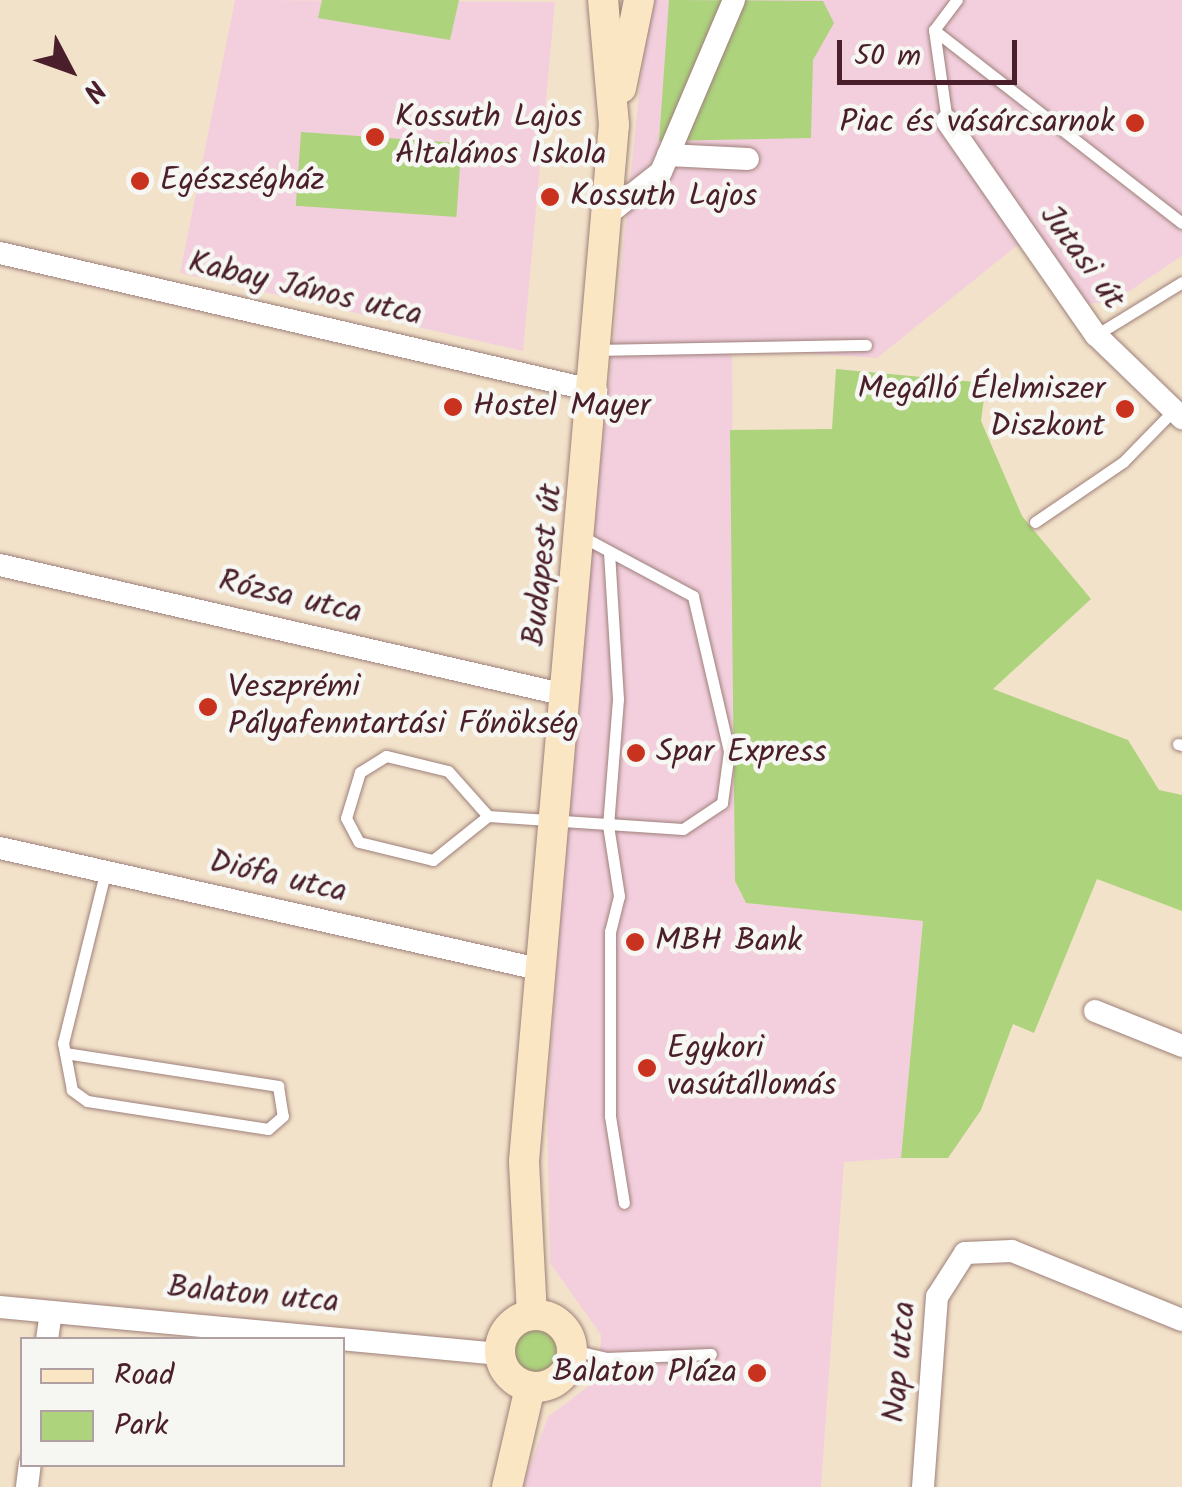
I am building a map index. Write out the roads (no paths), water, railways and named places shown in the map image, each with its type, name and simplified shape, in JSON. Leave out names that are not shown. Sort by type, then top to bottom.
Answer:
[{"type":"main road","name":"Budapest út","points":[[532,1315],[524,1160],[600,350],[614,125],[603,0]]},
{"type":"main road","points":[[614,125],[638,0]]},
{"type":"main road","points":[[532,1315],[560,1324],[572,1350],[554,1382],[530,1387],[509,1375],[500,1354],[512,1324],[532,1315]]},
{"type":"main road","points":[[507,1487],[530,1387]]},
{"type":"street","points":[[609,213],[668,155],[734,0]]},
{"type":"street","name":"Jutasi út","points":[[948,120],[1096,335],[1177,414]]},
{"type":"street","points":[[668,155],[748,159]]},
{"type":"street","name":"Kabay János utca","points":[[0,253],[596,391]]},
{"type":"street","name":"Rózsa utca","points":[[0,565],[566,695]]},
{"type":"street","name":"Diófa utca","points":[[0,848],[543,970]]},
{"type":"street","points":[[1096,1011],[1182,1046]]},
{"type":"street","name":"Nap utca","points":[[924,1487],[938,1297],[964,1253],[1012,1251],[1182,1320]]},
{"type":"street","name":"Balaton utca","points":[[0,1307],[318,1337]]},
{"type":"street","points":[[47,1337],[51,1312]]},
{"type":"street","name":"Balaton utca","points":[[345,1340],[500,1354]]},
{"type":"lane","points":[[948,120],[934,30],[957,0]]},
{"type":"lane","points":[[934,30],[1182,223]]},
{"type":"lane","points":[[1096,335],[1182,282]]},
{"type":"lane","points":[[600,350],[866,345]]},
{"type":"lane","points":[[1036,522],[1123,462],[1177,414]]},
{"type":"lane","points":[[488,816],[433,860],[358,842],[346,818],[360,772],[386,756],[448,771],[488,816],[660,831],[702,822],[722,803],[730,751],[693,596],[581,536]]},
{"type":"lane","points":[[609,552],[618,699],[608,825],[619,896],[610,932],[610,1116],[624,1203]]},
{"type":"lane","points":[[65,1053],[278,1086],[283,1116],[268,1129],[86,1101],[72,1090],[65,1053],[106,873]]},
{"type":"lane","points":[[572,1350],[606,1358],[711,1354]]},
{"type":"place","name":"Piac és vásárcsarnok","points":[[1135,123]]},
{"type":"place","name":"Kossuth Lajos Általános Iskola","points":[[375,137]]},
{"type":"place","name":"Egészségház","points":[[140,181]]},
{"type":"place","name":"Kossuth Lajos","points":[[550,197]]},
{"type":"place","name":"Hostel Mayer","points":[[453,407]]},
{"type":"place","name":"Megálló Élelmiszer Diszkont","points":[[1125,409]]},
{"type":"place","name":"Veszprémi Pályafenntartási Főnökség","points":[[208,707]]},
{"type":"place","name":"Spar Express","points":[[636,753]]},
{"type":"place","name":"MBH Bank","points":[[635,942]]},
{"type":"place","name":"Egykori vasútállomás","points":[[647,1068]]},
{"type":"place","name":"Balaton Pláza","points":[[757,1373]]}]
